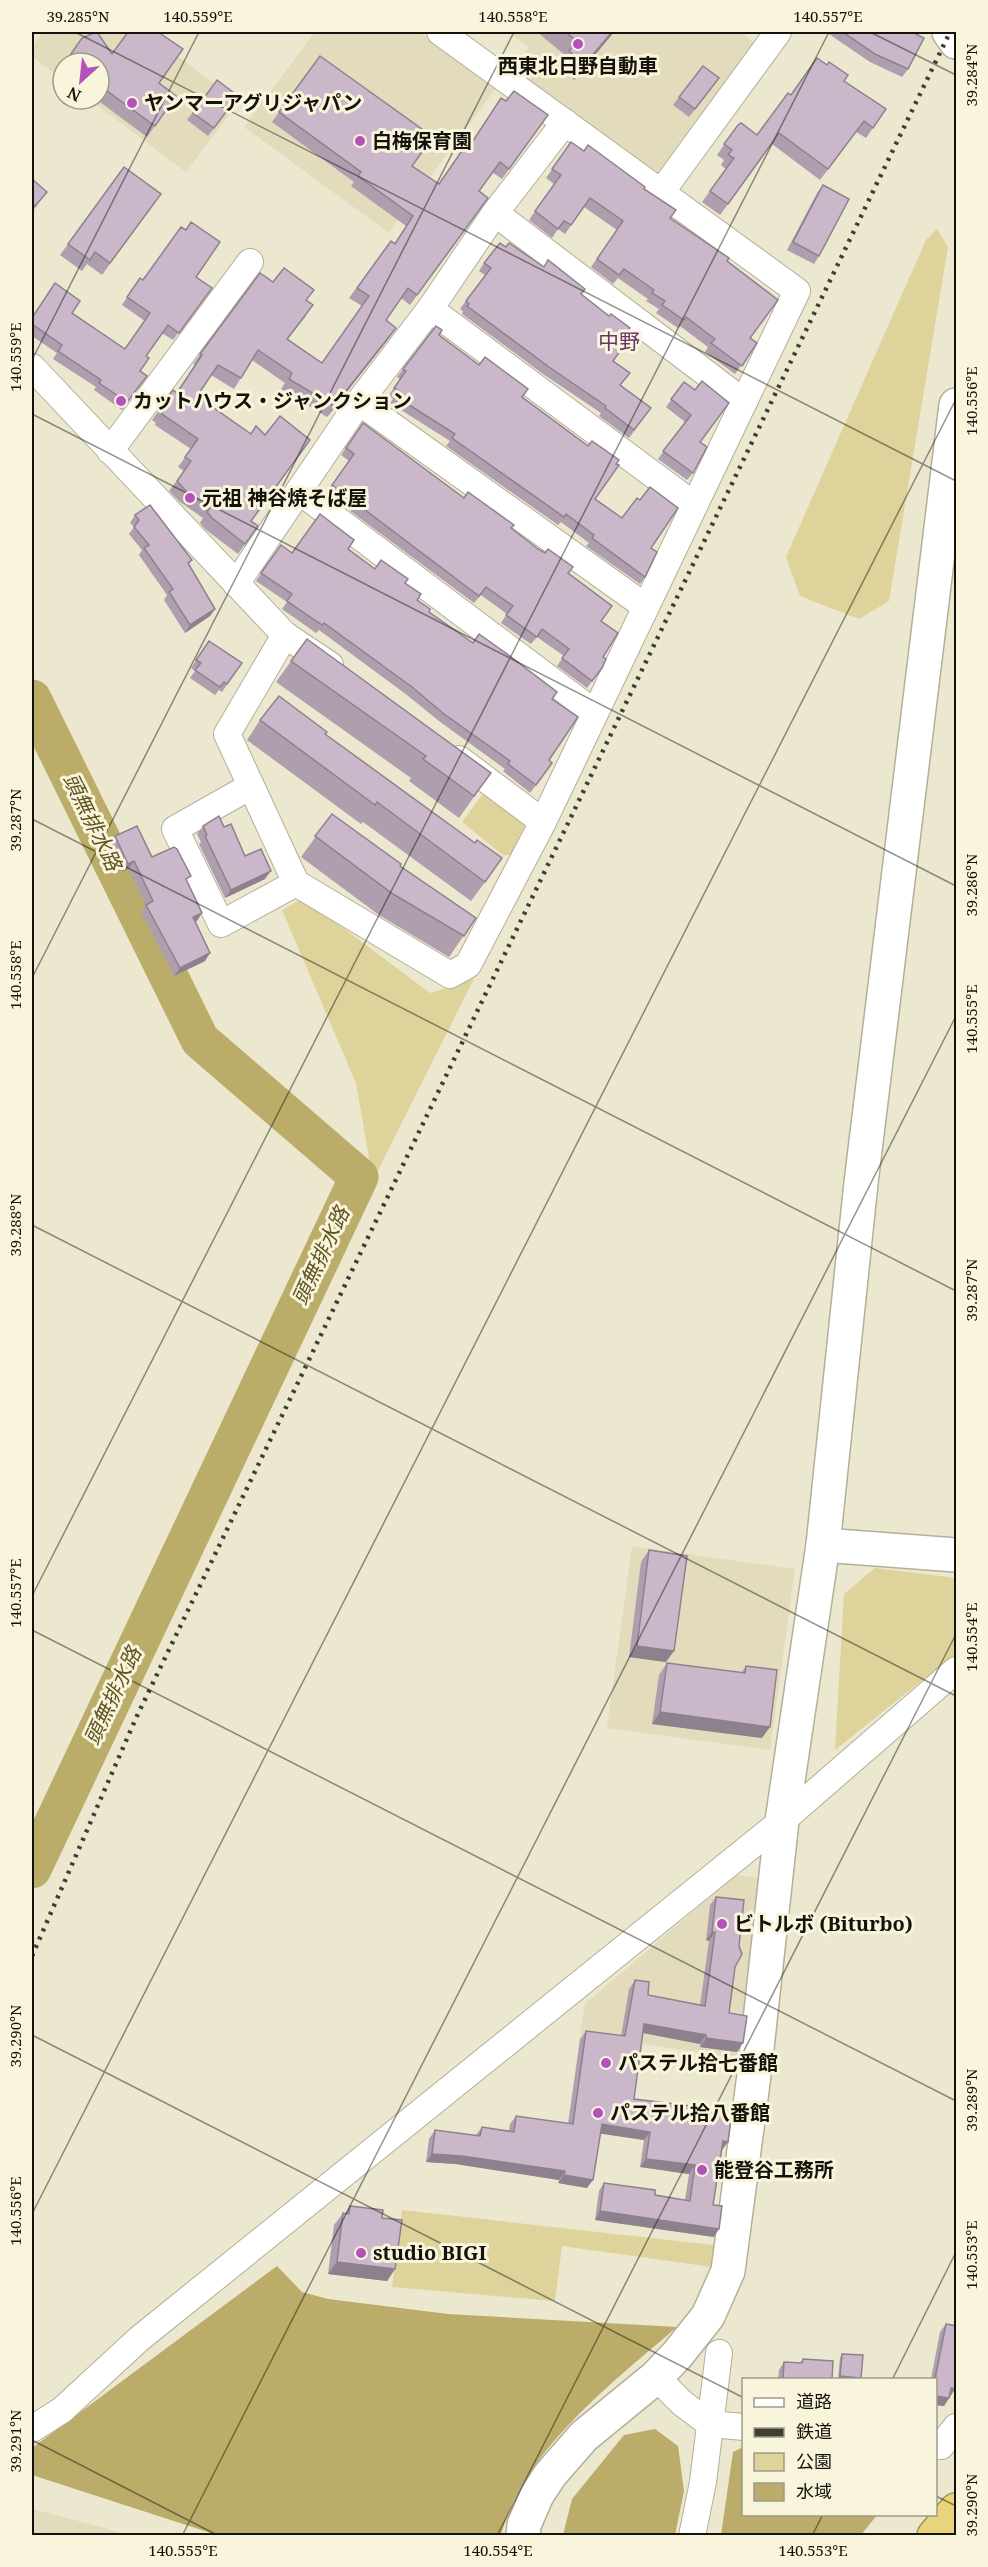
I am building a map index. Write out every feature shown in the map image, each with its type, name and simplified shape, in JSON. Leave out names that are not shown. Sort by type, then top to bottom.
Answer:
[{"type":"highway","points":[[934,2535],[957,2510]]},
{"type":"street","points":[[285,635],[227,734],[296,883],[450,975],[468,966],[543,822],[797,291],[440,32]]},
{"type":"street","points":[[662,191],[778,32]]},
{"type":"street","points":[[949,32],[957,42]]},
{"type":"street","points":[[236,584],[359,402],[430,309],[495,213],[565,122]]},
{"type":"street","points":[[495,213],[744,402]]},
{"type":"street","points":[[110,451],[250,262]]},
{"type":"street","points":[[430,309],[694,505]]},
{"type":"street","points":[[32,368],[285,635],[353,681]]},
{"type":"street","points":[[359,402],[646,607]]},
{"type":"street","points":[[522,2535],[537,2495],[550,2475],[584,2436],[656,2377],[708,2316],[728,2271],[754,2075],[782,1821],[823,1545],[861,1183],[957,405]]},
{"type":"street","points":[[299,491],[595,712]]},
{"type":"street","points":[[439,744],[543,822]]},
{"type":"street","points":[[251,786],[175,829],[221,924],[296,883]]},
{"type":"street","points":[[823,1545],[957,1555]]},
{"type":"street","points":[[32,2429],[62,2410],[149,2331],[782,1821],[957,1670]]},
{"type":"street","points":[[692,2535],[703,2482],[719,2353]]},
{"type":"street","points":[[656,2377],[682,2403],[710,2424],[742,2427]]},
{"type":"street","points":[[937,2445],[941,2446],[957,2427]]},
{"type":"shaded area","points":[[43,32],[146,32],[239,102],[186,172],[105,111],[111,111],[111,51],[51,51],[51,71],[32,56],[32,47]]},
{"type":"shaded area","name":"白梅保育園","points":[[315,32],[419,32],[496,88],[389,233],[244,127]]},
{"type":"shaded area","points":[[508,32],[740,32],[754,42],[658,173],[511,72],[529,47]]},
{"type":"shaded area","points":[[632,1546],[795,1569],[770,1750],[607,1728]]},
{"type":"shaded area","points":[[736,1875],[759,1878],[739,2058],[580,2035],[585,2004]]},
{"type":"shaded area","points":[[32,2509],[105,2528],[127,2535],[32,2535]]},
{"type":"green space","points":[[937,229],[948,247],[889,601],[859,619],[800,596],[786,557],[926,240]]},
{"type":"green space","points":[[488,787],[526,822],[511,855],[503,855],[462,822]]},
{"type":"green space","points":[[303,898],[430,993],[474,979],[373,1180],[356,1083],[282,910]]},
{"type":"green space","points":[[875,1568],[956,1578],[956,1653],[835,1750],[844,1594]]},
{"type":"green space","points":[[402,2210],[714,2245],[712,2267],[562,2246],[555,2301],[392,2287]]},
{"type":"water","points":[[277,2266],[302,2292],[328,2299],[448,2314],[677,2327],[599,2395],[550,2447],[529,2475],[512,2504],[501,2535],[217,2535],[32,2475],[32,2448]]},
{"type":"water","points":[[655,2429],[678,2446],[684,2491],[675,2535],[563,2535],[572,2499],[624,2435]]},
{"type":"water","points":[[742,2448],[742,2516],[876,2516],[861,2535],[721,2535],[733,2452]]},
{"type":"building","points":[[97,32],[110,51],[73,51],[82,38]]},
{"type":"building","points":[[128,32],[158,32],[183,49],[159,83],[176,96],[155,126],[111,94],[111,53]]},
{"type":"building","points":[[565,32],[612,32],[584,65],[569,51],[577,41]]},
{"type":"building","points":[[843,32],[912,32],[924,38],[908,69],[875,54]]},
{"type":"building","points":[[320,56],[433,137],[412,166],[439,184],[468,142],[471,144],[501,98],[506,101],[514,91],[548,115],[509,169],[500,162],[479,191],[488,198],[417,295],[408,288],[386,320],[396,328],[334,406],[289,379],[292,373],[258,350],[241,378],[218,365],[197,396],[251,434],[256,426],[265,435],[280,416],[310,440],[251,521],[258,526],[245,544],[212,518],[207,512],[210,508],[187,492],[177,481],[191,461],[185,457],[198,439],[162,414],[163,412],[159,409],[173,390],[177,393],[202,355],[200,354],[260,273],[273,282],[284,268],[314,290],[306,300],[313,305],[287,339],[322,363],[369,296],[357,288],[391,241],[395,244],[413,216],[358,176],[361,172],[279,112]]},
{"type":"building","points":[[817,58],[827,65],[829,62],[848,75],[844,81],[886,109],[873,128],[864,121],[828,169],[779,133],[728,204],[710,191],[734,158],[728,155],[732,150],[724,144],[741,123],[757,135],[788,93],[791,95]]},
{"type":"building","points":[[703,66],[719,78],[695,109],[679,97]]},
{"type":"building","points":[[217,80],[238,96],[214,128],[193,113]]},
{"type":"building","points":[[571,142],[584,151],[588,145],[645,187],[644,189],[676,210],[670,218],[729,258],[727,261],[778,300],[750,338],[757,343],[742,366],[711,343],[715,339],[686,317],[684,320],[662,305],[665,301],[652,293],[654,290],[624,269],[619,275],[597,259],[623,221],[590,198],[571,225],[564,221],[558,229],[535,211],[561,175],[552,169]]},
{"type":"building","points":[[124,167],[161,194],[110,263],[95,252],[90,260],[68,244]]},
{"type":"building","points":[[32,179],[47,192],[35,206],[32,203]]},
{"type":"building","points":[[823,185],[849,199],[819,256],[793,242]]},
{"type":"building","points":[[191,222],[220,242],[196,277],[212,288],[179,333],[168,325],[146,356],[149,358],[140,371],[147,376],[127,402],[99,383],[101,380],[58,351],[62,345],[32,324],[32,318],[55,283],[80,301],[72,313],[125,349],[150,313],[127,297],[140,278],[143,280],[181,227],[186,230]]},
{"type":"building","points":[[500,243],[506,247],[509,243],[544,267],[548,260],[585,289],[581,294],[609,316],[611,314],[630,328],[628,331],[632,334],[613,361],[630,373],[620,385],[651,408],[634,430],[605,408],[606,406],[467,306],[469,304],[466,301],[491,268],[484,263]]},
{"type":"building","points":[[436,326],[442,330],[439,335],[479,365],[485,357],[528,389],[522,397],[588,446],[592,441],[619,460],[616,464],[619,465],[595,499],[622,518],[637,498],[640,500],[650,487],[678,508],[651,548],[657,552],[645,577],[592,538],[594,535],[566,514],[564,517],[452,438],[455,434],[395,396],[399,391],[394,388],[406,371],[403,369]]},
{"type":"building","points":[[702,381],[729,403],[700,442],[707,447],[693,473],[663,451],[691,415],[671,399],[684,382],[695,390]]},
{"type":"building","points":[[363,423],[464,498],[468,492],[514,525],[511,528],[538,549],[545,553],[548,549],[573,567],[568,573],[612,606],[601,621],[618,633],[603,657],[606,659],[602,668],[592,681],[562,658],[569,649],[542,629],[537,637],[506,615],[513,606],[486,587],[479,596],[332,485],[354,454],[346,448]]},
{"type":"building","points":[[150,505],[192,560],[188,563],[215,609],[190,625],[169,592],[173,589],[144,548],[149,545],[134,527],[139,520],[135,515]]},
{"type":"building","points":[[320,514],[354,540],[348,549],[375,569],[381,560],[408,579],[405,583],[421,594],[417,600],[430,609],[429,612],[473,643],[479,634],[557,692],[552,699],[578,717],[549,760],[552,763],[536,785],[508,764],[510,761],[444,714],[412,687],[324,623],[322,625],[287,601],[292,594],[261,573],[281,545],[292,553]]},
{"type":"building","points":[[307,639],[491,773],[474,796],[423,759],[426,756],[291,661]]},
{"type":"building","points":[[209,641],[242,663],[227,684],[224,682],[220,687],[195,670],[201,663],[196,660]]},
{"type":"building","points":[[279,696],[327,732],[325,734],[475,843],[477,840],[502,858],[485,882],[377,802],[375,805],[260,720]]},
{"type":"building","points":[[332,814],[401,864],[400,866],[476,918],[464,936],[393,894],[315,836]]},
{"type":"building","points":[[219,816],[224,827],[231,824],[245,856],[261,849],[271,871],[231,890],[205,836],[207,835],[203,826]]},
{"type":"building","points":[[137,826],[152,857],[174,847],[191,876],[186,879],[202,913],[193,917],[210,953],[180,968],[146,905],[153,901],[134,861],[128,864],[115,836]]},
{"type":"building","points":[[649,1550],[687,1556],[674,1651],[637,1646]]},
{"type":"building","points":[[667,1663],[745,1673],[746,1666],[777,1670],[770,1727],[660,1712]]},
{"type":"building","points":[[716,1897],[744,1900],[739,1946],[742,1954],[735,1967],[729,2013],[747,2016],[743,2043],[706,2038],[706,2035],[644,2024],[634,2099],[732,2111],[728,2142],[723,2141],[713,2205],[722,2206],[719,2229],[600,2211],[604,2183],[655,2190],[655,2195],[690,2201],[695,2165],[646,2159],[650,2132],[602,2124],[593,2180],[564,2175],[565,2171],[462,2156],[432,2154],[435,2130],[480,2136],[482,2127],[514,2132],[516,2116],[573,2124],[586,2031],[625,2036],[635,1980],[649,1982],[648,1995],[705,2006],[715,1932],[712,1932]]},
{"type":"building","name":"studio BIGI","points":[[350,2206],[383,2210],[382,2218],[402,2220],[395,2269],[337,2262],[343,2213],[349,2214]]},
{"type":"building","points":[[946,2324],[957,2326],[957,2380],[955,2389],[951,2388],[949,2398],[937,2396],[935,2378]]},
{"type":"building","points":[[842,2354],[863,2355],[861,2378],[840,2376]]},
{"type":"building","points":[[803,2359],[833,2361],[832,2378],[783,2378],[784,2362],[802,2363]]},
{"type":"waterway","name":"頭無排水路","points":[[32,699],[200,1040],[359,1177],[32,1869]]},
{"type":"railway","points":[[32,1956],[136,1718],[950,32]]},
{"type":"place","name":"西東北日野自動車","points":[[578,44]]},
{"type":"place","name":"ヤンマーアグリジャパン","points":[[132,103]]},
{"type":"place","name":"白梅保育園","points":[[360,141]]},
{"type":"place","name":"カットハウス・ジャンクション","points":[[121,401]]},
{"type":"place","name":"元祖 神谷焼そば屋","points":[[190,498]]},
{"type":"place","name":"ビトルボ (Biturbo)","points":[[722,1924]]},
{"type":"place","name":"パステル拾七番館","points":[[606,2063]]},
{"type":"place","name":"パステル拾八番館","points":[[598,2113]]},
{"type":"place","name":"能登谷工務所","points":[[702,2170]]},
{"type":"place","name":"studio BIGI","points":[[361,2253]]},
{"type":"district","name":"中野","points":[[619,342]]}]
